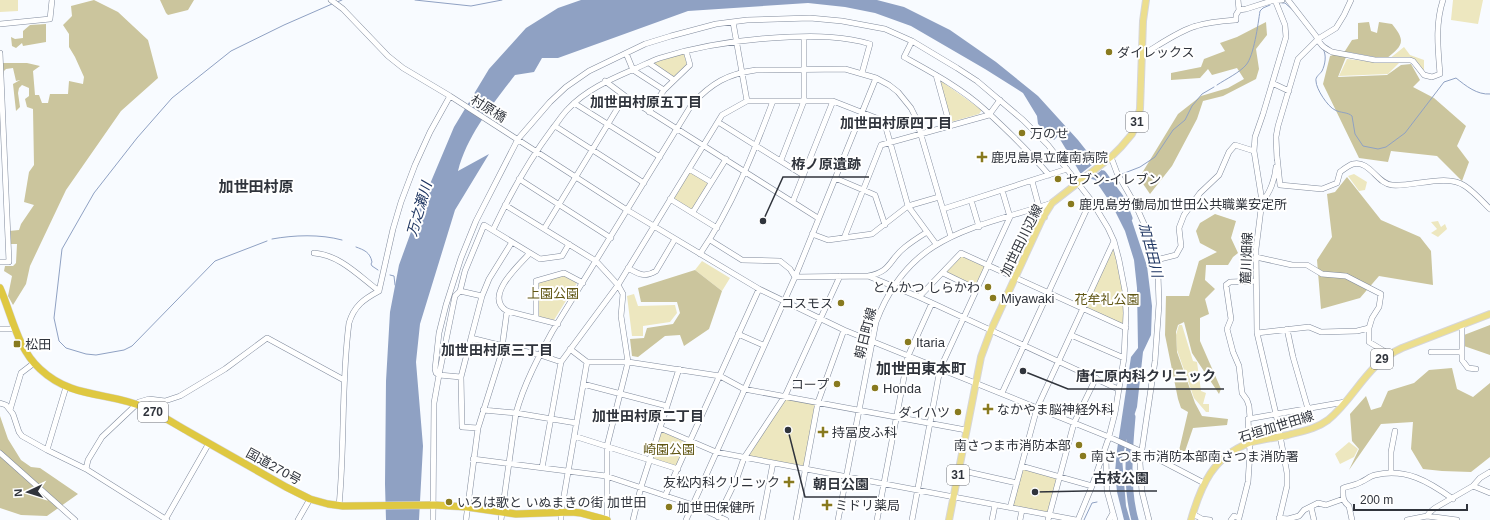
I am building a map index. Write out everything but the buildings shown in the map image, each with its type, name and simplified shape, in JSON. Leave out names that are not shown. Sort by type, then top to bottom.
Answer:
[{"type":"highway","name":"国道270号","points":[[0,288],[15,330],[24,349],[47,376],[66,387],[85,393],[137,404],[310,499],[341,506],[432,505],[467,507],[516,514],[561,516],[581,512],[607,520]]},
{"type":"main road","name":"加世田川辺線","points":[[949,520],[980,357],[1015,277],[1044,216],[1052,203],[1111,157],[1128,139],[1136,125],[1140,109],[1143,21],[1146,0]]},
{"type":"main road","points":[[1038,208],[1044,216]]},
{"type":"main road","name":"石垣加世田線","points":[[1192,517],[1204,483],[1213,469],[1230,454],[1249,444],[1311,429],[1323,423],[1345,402],[1373,367],[1388,354],[1490,314]]},
{"type":"street","points":[[0,24],[50,19],[52,0]]},
{"type":"street","name":"村原橋","points":[[332,0],[343,9],[395,62],[627,210],[759,289],[820,320],[1111,437],[1204,483]]},
{"type":"street","points":[[1142,55],[1155,46],[1196,26],[1219,21],[1236,20],[1238,0]]},
{"type":"street","points":[[1238,10],[1277,0]]},
{"type":"street","name":"麓川畑線","points":[[1277,0],[1285,25],[1286,37],[1255,137],[1254,151],[1262,201],[1256,238],[1257,333],[1276,414],[1287,483],[1279,519]]},
{"type":"street","points":[[1288,0],[1315,41],[1332,52],[1375,60],[1410,60],[1413,61],[1424,75],[1432,76],[1440,74],[1437,37],[1442,0]]},
{"type":"street","points":[[1351,0],[1336,28],[1315,41],[1298,59],[1276,136],[1280,185],[1322,188],[1337,183],[1340,172],[1352,164],[1358,164],[1364,165],[1382,181],[1393,185],[1449,180],[1464,185],[1490,208]]},
{"type":"street","points":[[461,376],[439,375],[436,373],[435,369],[439,333],[458,265],[476,221],[516,139],[566,87],[589,71],[645,44],[707,26],[733,22],[788,18],[829,19],[885,29],[912,41],[957,68],[1000,100],[1048,145],[1067,169],[1079,181],[1108,228],[1114,241],[1125,291],[1126,328],[1124,358],[1111,437],[1077,520],[1049,518],[1022,510],[716,452],[660,428]]},
{"type":"street","points":[[733,22],[747,101]]},
{"type":"street","points":[[493,230],[505,205],[536,151],[567,110],[586,93],[605,81],[659,58],[737,41],[760,38],[820,36],[861,41],[870,44],[862,73]]},
{"type":"street","points":[[781,160],[804,101],[804,37]]},
{"type":"street","points":[[912,41],[904,57],[936,75],[984,109],[1024,147],[1049,175]]},
{"type":"street","points":[[650,112],[664,90],[690,65],[686,51]]},
{"type":"street","points":[[0,53],[2,131],[9,262],[0,262]]},
{"type":"street","points":[[626,53],[633,70],[664,90]]},
{"type":"street","points":[[649,63],[674,80]]},
{"type":"street","points":[[501,520],[516,413],[527,381],[558,324],[692,104],[716,82],[727,76],[756,70],[845,69],[876,78],[889,85],[905,100],[916,118],[922,134],[951,237]]},
{"type":"street","points":[[936,75],[950,126]]},
{"type":"street","points":[[686,520],[763,345],[795,277],[876,78]]},
{"type":"street","points":[[605,81],[625,96],[818,218]]},
{"type":"street","points":[[1272,83],[1289,91]]},
{"type":"street","points":[[544,229],[625,96]]},
{"type":"street","points":[[380,291],[393,229],[401,202],[415,165],[430,132],[451,97]]},
{"type":"street","points":[[844,238],[881,145],[989,115],[1000,100]]},
{"type":"street","points":[[542,468],[561,362],[618,285],[722,115],[747,101],[833,101],[884,122],[908,206],[936,244]]},
{"type":"street","points":[[700,254],[710,240],[745,171],[773,101]]},
{"type":"street","points":[[793,201],[833,101]]},
{"type":"street","points":[[574,103],[660,157]]},
{"type":"street","points":[[718,122],[803,175]]},
{"type":"street","points":[[555,126],[644,183]]},
{"type":"street","points":[[1156,260],[1176,255],[1181,246],[1179,228],[1184,215],[1200,193],[1219,175],[1229,152],[1235,145],[1254,151]]},
{"type":"street","points":[[1262,201],[1265,198],[1275,175],[1277,156]]},
{"type":"street","points":[[1111,157],[1117,173],[1136,206],[1145,226],[1156,260],[1159,288],[1159,318],[1151,391],[1140,463],[1142,492],[1149,520]]},
{"type":"street","points":[[693,212],[726,159]]},
{"type":"street","points":[[689,169],[711,182]]},
{"type":"street","points":[[943,209],[1067,169]]},
{"type":"street","points":[[835,178],[876,195],[885,225]]},
{"type":"street","points":[[520,179],[611,238]]},
{"type":"street","points":[[1032,180],[1038,208]]},
{"type":"street","points":[[912,520],[940,369],[1010,217],[1002,190]]},
{"type":"street","points":[[812,234],[828,240],[872,234],[908,206],[939,197]]},
{"type":"street","points":[[670,199],[693,212],[716,228]]},
{"type":"street","points":[[971,200],[979,226]]},
{"type":"street","points":[[1002,393],[1091,200]]},
{"type":"street","name":"朝日町線","points":[[838,520],[876,322],[894,286],[909,267],[936,244],[979,226],[1052,203]]},
{"type":"street","points":[[505,205],[596,261],[618,285],[623,294],[621,316],[628,362],[607,446],[607,520]]},
{"type":"street","points":[[433,520],[434,404],[439,375],[455,296],[460,291],[465,271],[484,225],[540,259],[562,256],[569,244]]},
{"type":"street","points":[[795,277],[868,276],[878,274],[883,272],[904,248],[927,232]]},
{"type":"street","points":[[628,268],[641,275],[656,272],[675,239]]},
{"type":"street","points":[[710,240],[742,260],[780,261],[790,269],[795,277]]},
{"type":"street","points":[[1010,508],[1037,408],[1114,241]]},
{"type":"street","points":[[478,428],[462,427],[461,376],[482,296],[489,279],[512,242]]},
{"type":"street","points":[[530,253],[506,279],[502,286],[499,304],[501,308],[507,311],[558,324]]},
{"type":"street","points":[[919,297],[961,253],[1126,328]]},
{"type":"street","points":[[314,254],[338,259],[380,291]]},
{"type":"street","points":[[1256,257],[1292,266],[1307,265],[1322,274],[1346,276],[1381,294],[1378,307],[1372,318],[1370,342],[1388,354]]},
{"type":"street","points":[[943,272],[976,289]]},
{"type":"street","points":[[536,318],[536,281],[564,273],[583,283]]},
{"type":"street","points":[[718,516],[744,458],[785,396],[840,276]]},
{"type":"street","points":[[868,276],[964,317],[1118,389]]},
{"type":"street","points":[[1232,520],[1234,516],[1239,518],[1248,482],[1250,453],[1248,419],[1250,418],[1249,406],[1242,393],[1239,366],[1233,352],[1227,329],[1231,319],[1226,285],[1230,282],[1256,281]]},
{"type":"street","points":[[666,496],[759,289]]},
{"type":"street","points":[[341,506],[344,380],[346,342],[351,314],[356,306],[365,298],[380,291]]},
{"type":"street","points":[[460,291],[482,296]]},
{"type":"street","points":[[877,520],[908,356],[932,303]]},
{"type":"street","points":[[466,520],[478,428],[503,346],[507,311]]},
{"type":"street","points":[[1462,325],[1462,360],[1468,368],[1476,369]]},
{"type":"street","points":[[1257,333],[1309,327],[1321,332],[1357,331],[1370,328]]},
{"type":"street","points":[[0,329],[15,330]]},
{"type":"street","points":[[1287,329],[1293,358],[1308,409]]},
{"type":"street","points":[[796,520],[818,402],[844,330]]},
{"type":"street","points":[[738,334],[763,345]]},
{"type":"street","points":[[1071,335],[1124,358]]},
{"type":"street","points":[[86,469],[88,460],[102,438],[142,400],[149,399],[165,401],[180,396],[225,369],[267,338],[344,380]]},
{"type":"street","points":[[471,338],[540,355],[561,362]]},
{"type":"street","points":[[570,349],[587,362],[628,362],[720,376],[744,389],[966,430]]},
{"type":"street","points":[[1432,352],[1461,352]]},
{"type":"street","points":[[10,410],[21,373],[34,362]]},
{"type":"street","points":[[561,516],[587,362]]},
{"type":"street","points":[[633,520],[641,487],[679,369]]},
{"type":"street","points":[[1049,518],[1074,423],[1096,378]]},
{"type":"street","points":[[583,384],[667,406]]},
{"type":"street","points":[[47,450],[66,387]]},
{"type":"street","points":[[1248,419],[1345,402]]},
{"type":"street","points":[[0,403],[6,405],[13,414],[20,434],[47,450],[86,469],[166,520],[209,443]]},
{"type":"street","points":[[483,410],[516,413],[576,422]]},
{"type":"street","points":[[1391,472],[1391,452],[1395,431]]},
{"type":"street","points":[[574,436],[678,469]]},
{"type":"street","points":[[0,453],[75,520]]},
{"type":"street","points":[[1104,456],[1106,460],[1107,491],[1115,520]]},
{"type":"street","points":[[474,459],[606,476],[693,505],[726,520]]},
{"type":"street","points":[[762,520],[773,463]]},
{"type":"street","points":[[1021,466],[1059,478],[1092,486]]},
{"type":"street","points":[[959,470],[1017,483]]},
{"type":"street","points":[[1352,520],[1349,506],[1343,499],[1343,488],[1360,482],[1373,475],[1391,472],[1404,473],[1424,480],[1453,499]]},
{"type":"street","points":[[1427,516],[1435,508],[1453,499],[1473,486],[1480,478],[1490,472]]},
{"type":"street","points":[[1473,486],[1490,493]]},
{"type":"street","points":[[298,520],[310,499]]},
{"type":"street","points":[[1279,519],[1288,519],[1299,516],[1304,510],[1318,503],[1326,505],[1343,499]]},
{"type":"street","points":[[992,520],[995,505]]},
{"type":"street","points":[[1311,507],[1314,520]]},
{"type":"street","points":[[1020,520],[1022,510]]},
{"type":"street","points":[[1109,520],[1113,513]]},
{"type":"street","points":[[1407,520],[1427,516],[1457,520]]},
{"type":"street","points":[[1192,517],[1210,520]]},
{"type":"green space","points":[[0,0],[18,0],[18,11],[0,12]]},
{"type":"green space","points":[[1453,0],[1483,0],[1478,24],[1451,20]]},
{"type":"green space","points":[[1404,47],[1410,55],[1424,60],[1424,71],[1413,58],[1404,58],[1388,74],[1339,76],[1347,59],[1384,63]]},
{"type":"green space","points":[[684,53],[687,65],[673,77],[654,64],[654,62]]},
{"type":"green space","points":[[941,81],[982,110],[979,114],[951,122],[940,82]]},
{"type":"green space","points":[[689,172],[708,183],[693,209],[674,199]]},
{"type":"green space","points":[[1354,174],[1367,182],[1365,190],[1359,191],[1348,176]]},
{"type":"green space","points":[[1438,221],[1441,227],[1445,224],[1447,229],[1438,237],[1431,233],[1437,229],[1431,222]]},
{"type":"green space","name":"花牟礼公園","points":[[1113,248],[1123,290],[1123,325],[1087,308],[1086,306]]},
{"type":"green space","points":[[961,256],[986,267],[976,286],[946,273],[946,271]]},
{"type":"green space","points":[[702,261],[730,278],[722,291],[695,270]]},
{"type":"green space","name":"上園公園","points":[[564,275],[577,283],[554,320],[537,316],[537,283]]},
{"type":"green space","points":[[634,294],[638,306],[675,305],[677,313],[670,322],[643,326],[643,336],[632,336],[627,296]]},
{"type":"green space","points":[[1179,325],[1182,325],[1193,361],[1197,362],[1201,391],[1206,393],[1203,404],[1209,404],[1209,412],[1206,412],[1194,398],[1177,350],[1176,335]]},
{"type":"green space","points":[[787,399],[816,404],[804,467],[748,457]]},
{"type":"green space","name":"崎園公園","points":[[662,431],[687,443],[677,466],[652,458]]},
{"type":"green space","points":[[1349,442],[1358,449],[1354,457],[1340,464],[1335,454]]},
{"type":"green space","points":[[1023,469],[1056,478],[1057,480],[1049,512],[1047,513],[1013,506]]},
{"type":"shaded area","points":[[94,0],[118,12],[148,40],[158,78],[121,111],[66,190],[30,266],[26,284],[13,305],[8,296],[12,276],[4,271],[5,266],[13,266],[16,263],[17,244],[11,244],[9,231],[19,230],[21,224],[34,205],[24,202],[29,172],[34,165],[33,109],[27,107],[25,99],[29,96],[29,88],[22,85],[19,88],[18,93],[20,107],[16,111],[13,84],[20,80],[16,81],[13,68],[6,69],[4,71],[3,83],[2,63],[27,63],[40,66],[33,71],[35,95],[39,95],[42,103],[48,103],[50,94],[68,94],[69,81],[83,84],[84,77],[69,47],[69,34],[63,25],[72,16],[71,6]]},
{"type":"shaded area","points":[[160,0],[194,0],[188,10],[168,15]]},
{"type":"shaded area","points":[[1266,22],[1267,35],[1256,49],[1259,69],[1256,79],[1223,96],[1203,101],[1197,119],[1172,166],[1150,194],[1139,178],[1178,114],[1201,96],[1228,88],[1244,79],[1237,68],[1212,75],[1208,69],[1200,78],[1171,80],[1171,73],[1201,67],[1204,59],[1225,51],[1220,43],[1237,37]]},
{"type":"shaded area","points":[[1369,22],[1371,31],[1377,33],[1379,22],[1392,24],[1400,35],[1401,43],[1399,47],[1386,59],[1348,52],[1338,77],[1387,75],[1401,65],[1411,64],[1420,80],[1413,87],[1434,98],[1466,126],[1457,146],[1469,162],[1462,181],[1437,156],[1391,151],[1388,162],[1359,158],[1323,84],[1330,56],[1345,51],[1352,40],[1358,39],[1358,23]]},
{"type":"shaded area","points":[[46,24],[46,42],[23,46],[22,43],[16,48],[12,46],[11,37],[15,39],[23,38],[23,31],[30,25]]},
{"type":"shaded area","points":[[1347,177],[1381,220],[1420,237],[1431,251],[1433,285],[1379,276],[1360,298],[1321,309],[1317,260],[1332,237],[1327,194],[1335,192]]},
{"type":"shaded area","points":[[1215,214],[1236,221],[1231,238],[1238,253],[1233,257],[1228,265],[1206,265],[1205,280],[1215,289],[1205,299],[1209,314],[1200,318],[1200,341],[1221,389],[1219,394],[1192,353],[1184,322],[1178,325],[1176,332],[1177,352],[1195,403],[1202,416],[1228,419],[1227,425],[1193,428],[1181,463],[1177,459],[1188,412],[1181,408],[1178,399],[1165,335],[1166,296],[1189,296],[1199,261],[1217,252],[1200,243],[1196,231],[1200,223]]},
{"type":"shaded area","points":[[695,270],[722,291],[709,329],[684,346],[680,335],[665,336],[638,357],[632,356],[630,339],[644,338],[647,328],[673,324],[680,313],[677,302],[641,302],[638,288]]},
{"type":"shaded area","points":[[1490,325],[1490,355],[1464,346],[1464,335]]},
{"type":"shaded area","points":[[1452,368],[1457,389],[1473,397],[1490,383],[1490,457],[1471,472],[1423,469],[1411,449],[1413,422],[1381,424],[1349,470],[1359,449],[1352,441],[1350,414],[1366,396],[1371,410],[1381,407],[1388,391],[1414,383],[1429,370]]},
{"type":"shaded area","points":[[0,416],[8,439],[21,460],[31,467],[40,468],[78,494],[47,516],[21,515],[0,508]]},
{"type":"water","points":[[581,0],[877,0],[904,7],[950,30],[996,62],[1038,96],[1078,140],[1105,174],[1132,221],[1147,266],[1152,306],[1151,335],[1143,352],[1137,407],[1122,458],[1126,506],[1130,520],[1124,520],[1117,492],[1115,472],[1131,357],[1138,348],[1137,288],[1134,260],[1125,231],[1112,205],[1095,180],[1082,176],[1058,136],[1054,140],[1038,124],[1037,116],[1023,93],[911,26],[875,13],[845,7],[808,3],[688,11],[558,58],[542,58],[534,72],[515,75],[474,132],[462,158],[458,171],[489,154],[455,210],[420,324],[416,362],[423,446],[419,520],[386,520],[386,381],[390,312],[399,265],[419,210],[454,127],[489,69],[526,28],[558,8]]},
{"type":"pier","points":[[1097,161],[1103,169],[1089,180],[1079,175]]},
{"type":"waterway","points":[[337,2],[342,0]]},
{"type":"waterway","points":[[415,0],[471,6],[502,0]]},
{"type":"waterway","points":[[1282,3],[1285,3],[1295,12]]},
{"type":"waterway","points":[[267,241],[215,261],[132,346],[124,350],[96,355],[86,354],[66,348],[59,341],[54,318],[62,249],[94,193],[137,138],[172,98],[231,51],[284,25],[332,4]]},
{"type":"waterway","points":[[1217,85],[1243,68],[1249,61],[1257,31],[1260,11],[1270,5]]},
{"type":"waterway","points":[[1323,49],[1325,54],[1324,66],[1316,80],[1320,93],[1332,108],[1352,116],[1355,134],[1363,146],[1378,149],[1386,147],[1405,133],[1444,82],[1456,78],[1476,91],[1490,94]]},
{"type":"waterway","points":[[1122,174],[1140,167],[1155,157],[1173,130],[1185,120],[1192,106],[1202,94],[1214,87]]},
{"type":"waterway","name":"加世田川","points":[[1103,174],[1122,200],[1129,218]]},
{"type":"waterway","points":[[272,239],[307,236],[342,240]]},
{"type":"waterway","points":[[356,247],[364,250],[368,254],[371,259],[372,266],[378,270]]},
{"type":"waterway","points":[[390,275],[394,276],[395,285]]},
{"type":"waterway","name":"加世田川","points":[[1132,417],[1129,482],[1135,520]]},
{"type":"waterway","name":"加世田川","points":[[1126,491],[1130,490]]},
{"type":"waterway","points":[[1084,520],[1092,503],[1097,502]]},
{"type":"place","name":"ダイレックス","points":[[1109,52]]},
{"type":"place","name":"万のせ","points":[[1022,133]]},
{"type":"place","name":"鹿児島県立薩南病院","points":[[982,157]]},
{"type":"place","name":"セブン-イレブン","points":[[1058,179]]},
{"type":"place","name":"鹿児島労働局加世田公共職業安定所","points":[[1071,204]]},
{"type":"place","name":"栫ノ原遺跡","points":[[763,221]]},
{"type":"place","name":"とんかつ しらかわ","points":[[988,287]]},
{"type":"place","name":"Miyawaki","points":[[993,298]]},
{"type":"place","name":"コスモス","points":[[841,303]]},
{"type":"place","name":"Itaria","points":[[908,342]]},
{"type":"place","name":"松田","points":[[17,344]]},
{"type":"place","name":"唐仁原内科クリニック","points":[[1023,371]]},
{"type":"place","name":"コープ","points":[[837,384]]},
{"type":"place","name":"Honda","points":[[875,388]]},
{"type":"place","name":"なかやま脳神経外科","points":[[988,409]]},
{"type":"place","name":"ダイハツ","points":[[958,412]]},
{"type":"place","name":"朝日公園","points":[[788,430]]},
{"type":"place","name":"持冨皮ふ科","points":[[823,432]]},
{"type":"place","name":"南さつま市消防本部","points":[[1079,445]]},
{"type":"place","name":"南さつま市消防本部南さつま消防署","points":[[1083,456]]},
{"type":"place","name":"友松内科クリニック","points":[[789,482]]},
{"type":"place","name":"古枝公園","points":[[1035,492]]},
{"type":"place","name":"いろは歌と いぬまきの街 加世田","points":[[449,502]]},
{"type":"place","name":"ミドリ薬局","points":[[827,505]]},
{"type":"place","name":"加世田保健所","points":[[669,507]]},
{"type":"district","name":"加世田村原五丁目","points":[[646,102]]},
{"type":"district","name":"加世田村原四丁目","points":[[896,123]]},
{"type":"district","name":"加世田村原","points":[[256,187]]},
{"type":"district","name":"加世田村原三丁目","points":[[497,350]]},
{"type":"district","name":"加世田東本町","points":[[921,369]]},
{"type":"district","name":"加世田村原二丁目","points":[[648,416]]},
{"type":"water label","name":"万之瀬川","points":[[419,209]]}]
